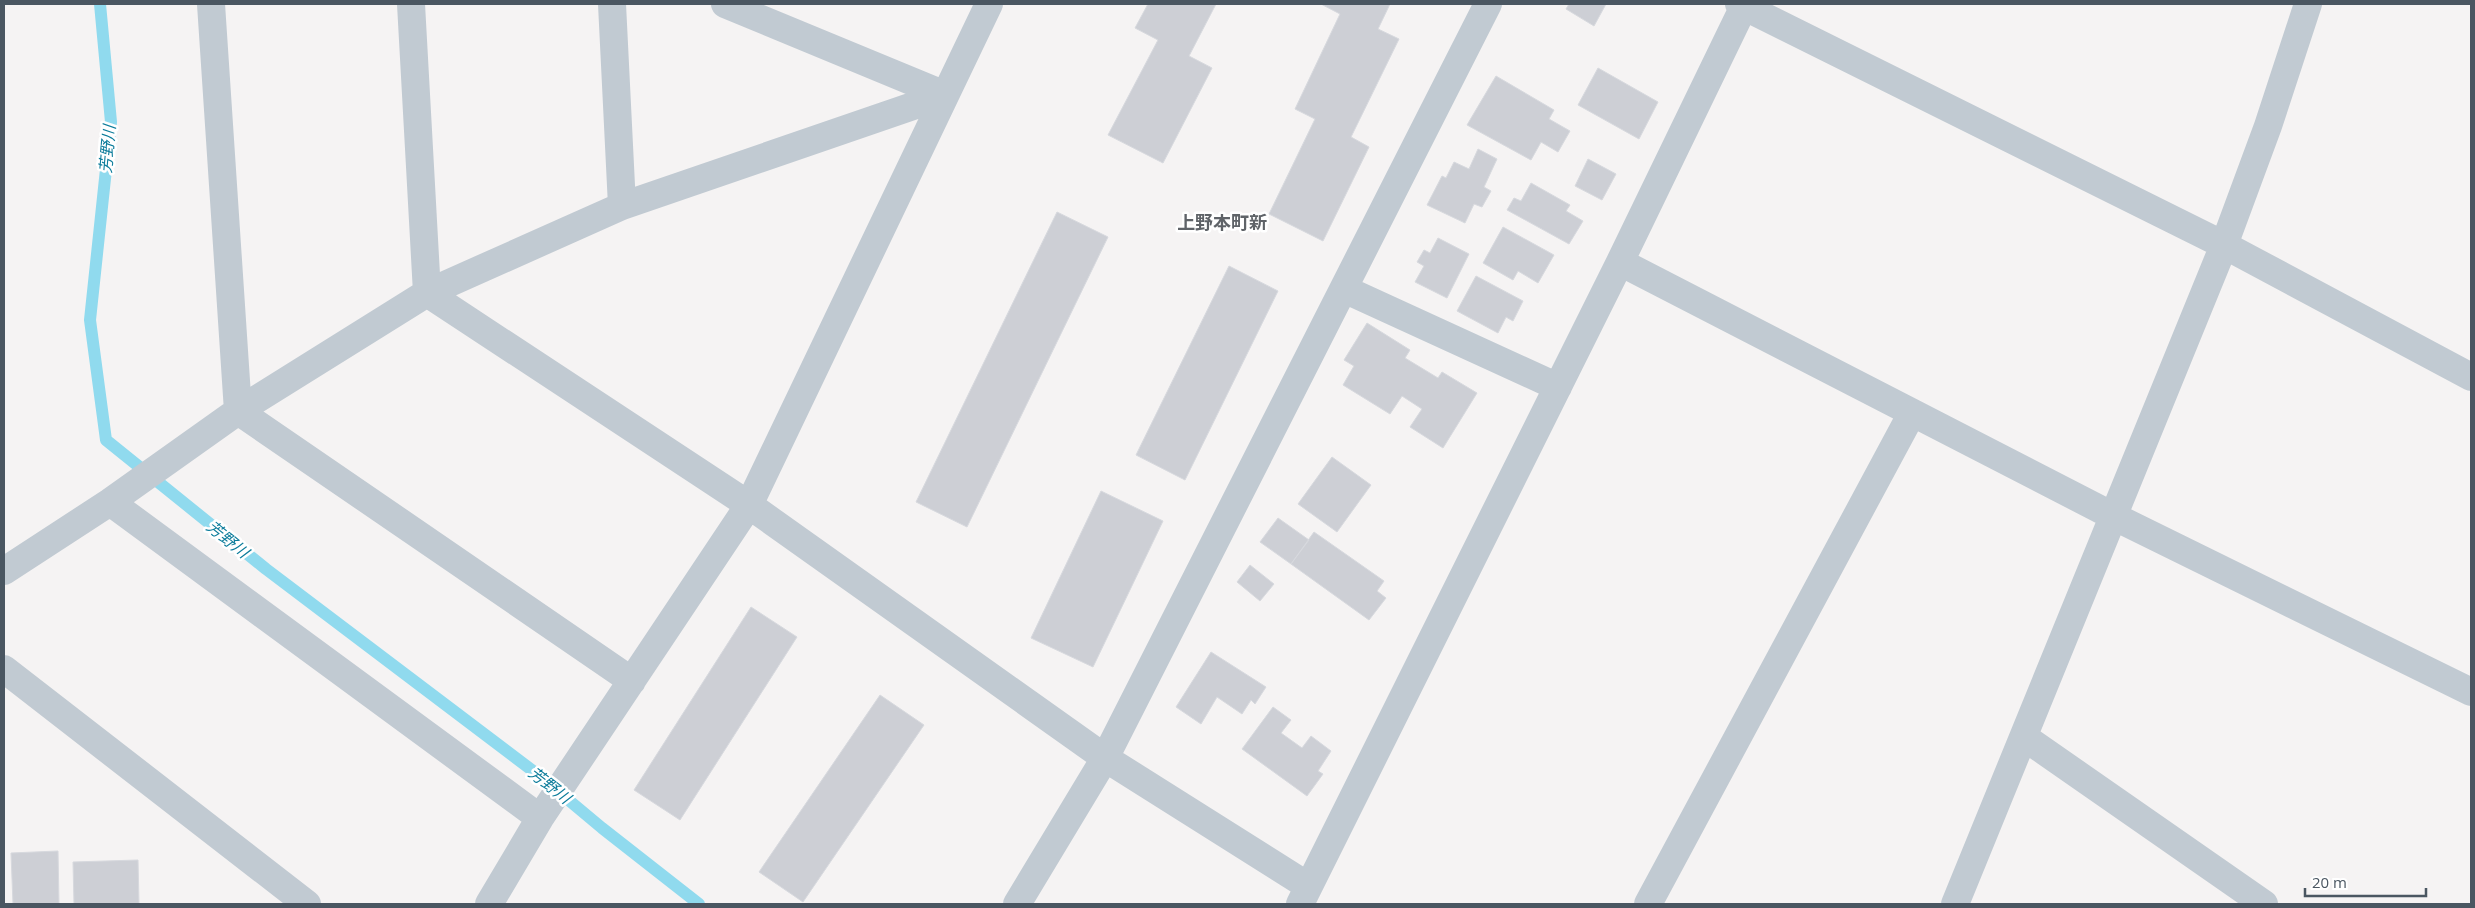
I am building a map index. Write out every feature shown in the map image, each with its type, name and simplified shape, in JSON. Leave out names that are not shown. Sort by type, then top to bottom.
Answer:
[{"type":"street","points":[[211,4],[238,411]]},
{"type":"street","points":[[411,4],[426,293]]},
{"type":"street","points":[[612,4],[622,206]]},
{"type":"street","points":[[725,4],[945,95]]},
{"type":"street","points":[[489,904],[540,818],[749,505],[989,4]]},
{"type":"street","points":[[1016,904],[1105,758],[1488,4]]},
{"type":"street","points":[[1956,904],[2224,245],[2268,126],[2308,4]]},
{"type":"street","points":[[426,293],[749,505],[1105,758],[1304,895],[1620,262],[1743,5],[2224,245],[2471,377]]},
{"type":"street","points":[[4,571],[110,502],[238,411],[426,293],[622,206],[945,95]]},
{"type":"street","points":[[1620,262],[2113,516],[2471,692]]},
{"type":"street","points":[[1344,289],[1558,387]]},
{"type":"street","points":[[238,411],[632,682]]},
{"type":"street","points":[[1648,904],[1912,412]]},
{"type":"street","points":[[110,502],[540,818]]},
{"type":"street","points":[[4,669],[307,904]]},
{"type":"street","points":[[2024,737],[2264,904]]},
{"type":"building","points":[[1148,4],[1216,4],[1189,56],[1212,68],[1163,163],[1108,135],[1158,40],[1135,28]]},
{"type":"building","points":[[1321,4],[1390,4],[1378,29],[1399,39],[1351,137],[1369,147],[1323,241],[1269,214],[1315,119],[1295,109],[1340,14]]},
{"type":"building","points":[[1569,4],[1606,4],[1594,26],[1566,9]]},
{"type":"building","points":[[1598,68],[1658,102],[1639,139],[1578,105]]},
{"type":"building","points":[[1496,76],[1554,110],[1549,119],[1570,131],[1558,152],[1541,142],[1531,160],[1467,125]]},
{"type":"building","points":[[1478,149],[1497,159],[1484,187],[1491,191],[1482,207],[1474,204],[1465,223],[1427,205],[1442,176],[1446,178],[1454,162],[1469,169]]},
{"type":"building","points":[[1588,159],[1616,174],[1602,200],[1575,186]]},
{"type":"building","points":[[1531,183],[1570,205],[1566,211],[1583,221],[1569,244],[1507,210],[1514,198],[1521,201]]},
{"type":"building","points":[[1057,212],[1108,237],[967,527],[916,502]]},
{"type":"building","points":[[1503,227],[1554,255],[1538,283],[1518,271],[1513,280],[1483,263]]},
{"type":"building","points":[[1438,238],[1469,254],[1447,298],[1415,282],[1424,266],[1417,262],[1424,250],[1430,253]]},
{"type":"building","points":[[1229,266],[1278,291],[1185,480],[1136,455]]},
{"type":"building","points":[[1476,276],[1523,301],[1513,321],[1506,317],[1498,333],[1457,311]]},
{"type":"building","points":[[1367,323],[1410,350],[1405,358],[1438,378],[1442,372],[1477,393],[1443,448],[1410,427],[1422,409],[1402,396],[1390,414],[1343,385],[1354,366],[1344,360]]},
{"type":"building","points":[[1332,457],[1371,485],[1337,532],[1298,504]]},
{"type":"building","points":[[1101,491],[1163,521],[1093,667],[1031,638]]},
{"type":"building","points":[[1278,518],[1309,540],[1291,564],[1260,542]]},
{"type":"building","points":[[1314,532],[1384,581],[1377,591],[1386,598],[1369,620],[1291,564]]},
{"type":"building","points":[[1250,565],[1274,584],[1260,601],[1237,582]]},
{"type":"building","points":[[751,607],[797,637],[680,820],[634,790]]},
{"type":"building","points":[[1211,652],[1266,687],[1255,704],[1251,700],[1242,714],[1217,697],[1201,724],[1176,707]]},
{"type":"building","points":[[880,695],[924,725],[803,902],[759,872]]},
{"type":"building","points":[[1273,707],[1291,720],[1281,733],[1302,748],[1311,736],[1331,751],[1318,771],[1323,774],[1307,796],[1242,749]]},
{"type":"building","points":[[58,851],[59,904],[13,904],[11,853]]},
{"type":"building","points":[[138,860],[139,904],[74,904],[73,862]]},
{"type":"waterway","name":"芳野川","points":[[100,4],[111,122],[90,320],[106,440],[266,569],[541,777],[602,828],[699,904]]},
{"type":"district","name":"上野本町新","points":[[1222,222]]}]
